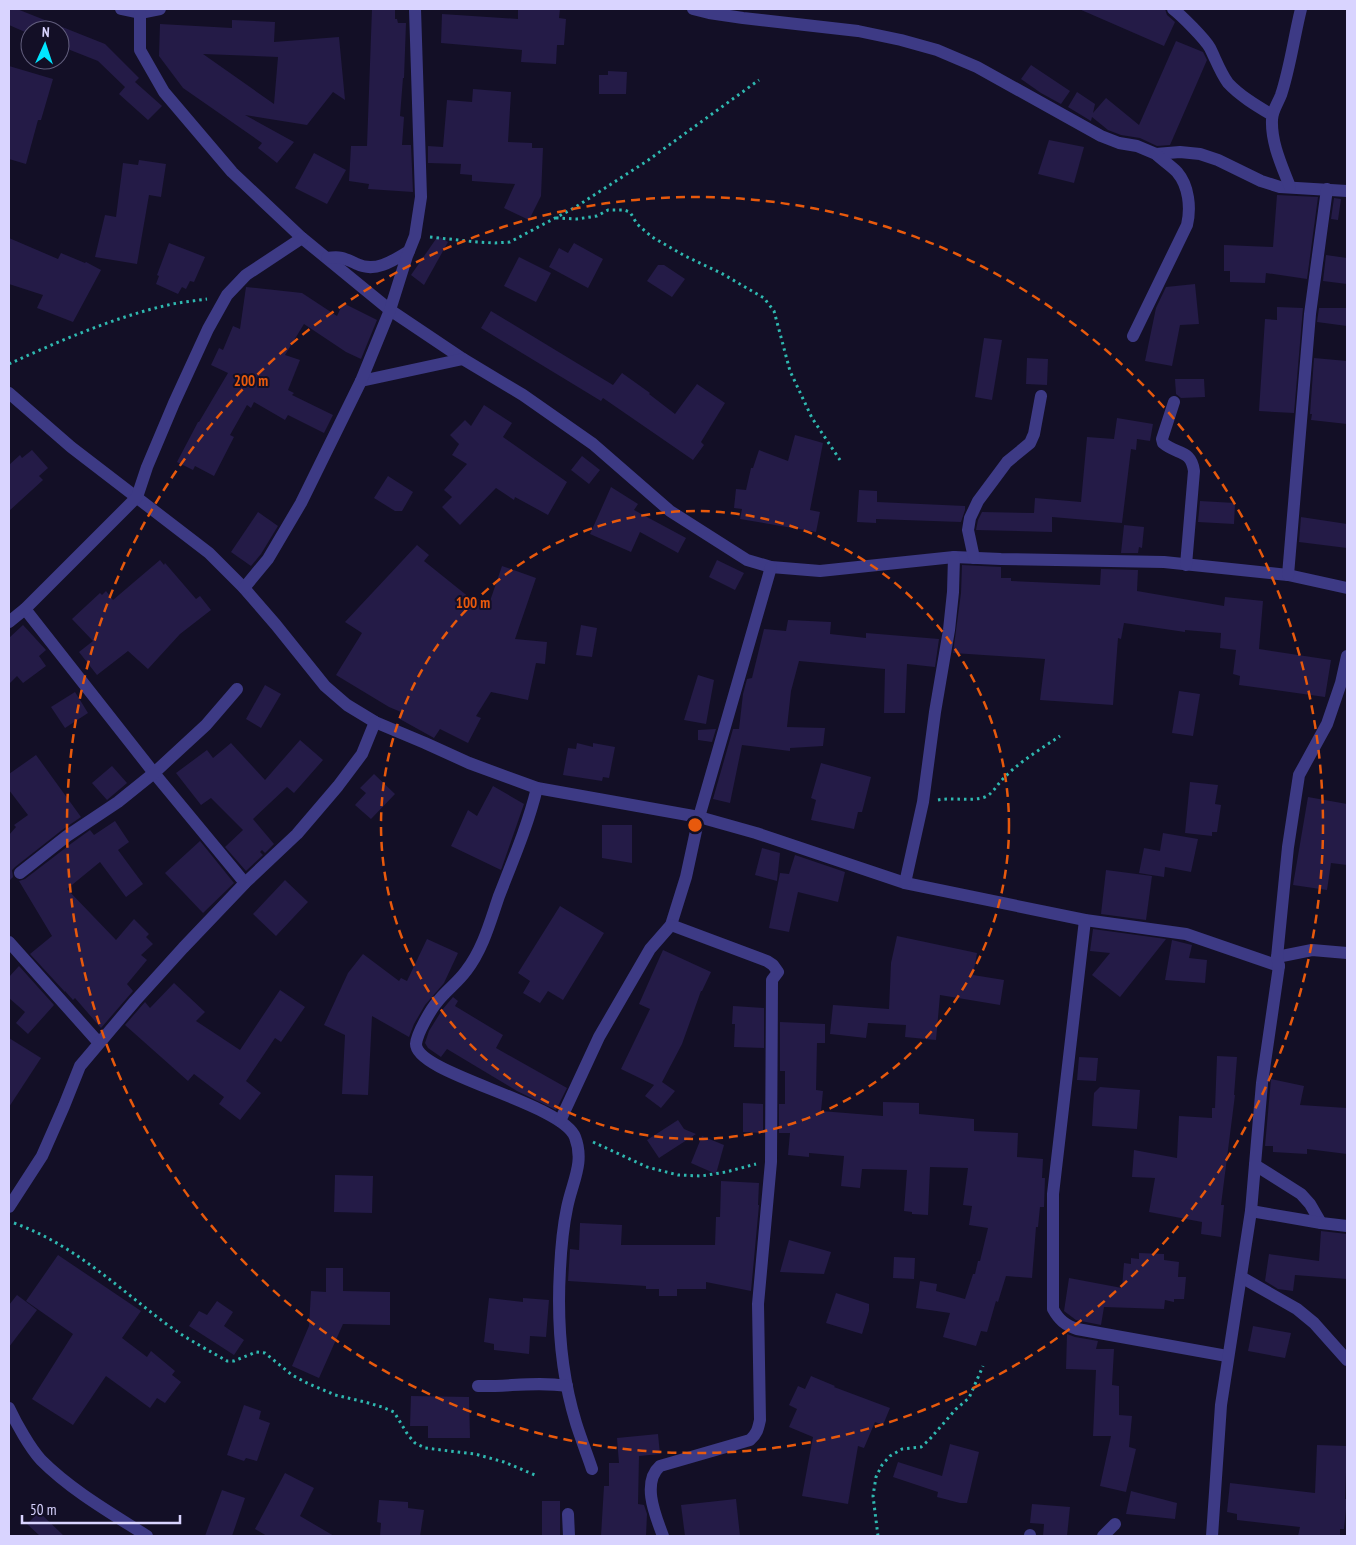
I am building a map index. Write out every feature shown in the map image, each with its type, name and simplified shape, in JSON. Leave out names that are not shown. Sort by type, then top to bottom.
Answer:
[{"type":"street","points":[[121,9],[140,13],[160,9]]},
{"type":"street","points":[[244,588],[268,558],[301,503],[361,381],[390,310],[408,251],[415,236],[421,197],[415,9]]},
{"type":"street","points":[[693,9],[743,18],[858,31],[937,50],[977,67],[1101,136],[1118,143],[1137,146],[1156,154],[1178,174],[1186,189],[1190,205],[1189,216],[1187,225],[1133,336]]},
{"type":"street","points":[[743,18],[753,9]]},
{"type":"street","points":[[1173,9],[1183,17],[1209,46],[1218,68],[1227,81],[1252,102],[1272,115]]},
{"type":"street","points":[[1290,187],[1276,147],[1271,122],[1272,115],[1281,96],[1302,9]]},
{"type":"street","points":[[140,13],[140,50],[164,92],[232,172],[302,238],[390,310],[463,360],[522,395],[593,444],[670,511],[747,560],[770,567],[820,571],[954,557],[1164,562],[1288,575],[1347,588]]},
{"type":"street","points":[[1156,154],[1180,152],[1200,154],[1218,160],[1261,181],[1280,187],[1347,190]]},
{"type":"street","points":[[1288,575],[1310,314],[1327,189]]},
{"type":"street","points":[[9,622],[25,609],[137,497],[147,467],[178,395],[208,330],[227,295],[246,275],[302,238]]},
{"type":"street","points":[[326,258],[344,257],[358,264],[375,267],[389,263],[408,251]]},
{"type":"street","points":[[361,381],[463,360]]},
{"type":"street","points":[[9,393],[71,447],[209,553],[244,588],[325,686],[347,705],[375,722],[469,763],[537,788],[699,817],[756,833],[905,883],[1086,920],[1186,934],[1278,961],[1312,950],[1347,953]]},
{"type":"street","points":[[974,558],[968,530],[970,518],[978,501],[1007,462],[1030,443],[1034,434],[1041,396]]},
{"type":"street","points":[[1174,402],[1162,438],[1163,443],[1188,456],[1193,464],[1194,471],[1186,565]]},
{"type":"street","points":[[905,883],[923,802],[935,712],[949,630],[954,557]]},
{"type":"street","points":[[560,1121],[599,1037],[650,949],[671,925],[686,877],[699,817],[770,567]]},
{"type":"street","points":[[25,609],[154,773],[245,883]]},
{"type":"street","points":[[1212,1536],[1220,1405],[1251,1211],[1262,1083],[1278,961],[1288,847],[1299,775],[1327,724],[1341,682],[1347,656]]},
{"type":"street","points":[[20,873],[67,836],[118,802],[154,773],[206,725],[237,689]]},
{"type":"street","points":[[9,1207],[42,1156],[80,1066],[98,1043],[183,948],[245,883],[297,834],[338,786],[362,754],[375,722]]},
{"type":"street","points":[[537,788],[532,811],[485,938],[468,969],[438,1001],[417,1036],[416,1047],[421,1054],[436,1064],[529,1105],[560,1121],[574,1134],[579,1150],[579,1163],[567,1209],[560,1269],[560,1320],[567,1386],[576,1422],[592,1470]]},
{"type":"street","points":[[1086,920],[1053,1194],[1053,1309],[1057,1318],[1066,1325],[1077,1329],[1227,1356]]},
{"type":"street","points":[[663,1536],[651,1492],[655,1470],[660,1466],[750,1440],[756,1435],[760,1420],[758,1304],[771,1162],[772,980],[778,972],[767,961],[671,925]]},
{"type":"street","points":[[9,942],[98,1043]]},
{"type":"street","points":[[1255,1165],[1301,1194],[1310,1204],[1321,1223]]},
{"type":"street","points":[[1251,1211],[1347,1226]]},
{"type":"street","points":[[1242,1276],[1297,1309],[1314,1323],[1347,1360]]},
{"type":"street","points":[[478,1386],[550,1383],[567,1386]]},
{"type":"street","points":[[9,1408],[13,1427],[40,1459],[80,1492],[148,1536]]},
{"type":"street","points":[[568,1514],[569,1536]]},
{"type":"street","points":[[1103,1536],[1115,1524]]},
{"type":"path","points":[[415,236],[477,242],[510,242],[574,208],[647,161],[759,80]]},
{"type":"path","points":[[556,218],[577,219],[597,216],[608,210],[630,212],[638,224],[652,237],[764,298],[774,312],[790,371],[812,418],[840,460]]},
{"type":"path","points":[[9,364],[107,323],[168,305],[227,295]]},
{"type":"path","points":[[923,802],[945,799],[976,799],[987,796],[994,791],[1003,778],[1060,736]]},
{"type":"path","points":[[574,1134],[647,1167],[678,1175],[701,1176],[726,1172],[751,1164],[771,1162]]},
{"type":"path","points":[[9,1221],[55,1240],[90,1264],[170,1327],[227,1361],[234,1361],[256,1352],[265,1352],[292,1375],[307,1383],[335,1395],[365,1402],[394,1412],[408,1435],[415,1443],[425,1448],[475,1454],[504,1462],[535,1475]]},
{"type":"path","points":[[878,1536],[873,1496],[876,1477],[882,1465],[890,1456],[902,1449],[921,1447],[929,1440],[956,1409],[969,1398],[983,1366]]},
{"type":"building","points":[[9,9],[17,9],[45,20],[20,20],[20,30],[9,25]]},
{"type":"building","points":[[372,9],[395,9],[395,19],[397,19],[398,23],[406,23],[404,78],[400,116],[404,117],[402,145],[411,145],[413,192],[368,189],[369,184],[349,181],[351,146],[367,146]]},
{"type":"building","points":[[518,9],[560,9],[559,18],[566,19],[564,45],[557,45],[556,64],[521,62],[522,50],[441,43],[442,14],[518,19]]},
{"type":"building","points":[[1079,9],[1165,9],[1167,15],[1175,22],[1164,46]]},
{"type":"building","points":[[232,20],[275,22],[274,42],[339,37],[345,100],[333,92],[307,125],[245,115],[294,142],[277,163],[258,148],[262,143],[183,88],[159,56],[160,24],[232,28]],"holes":[[[203,54],[278,57],[274,104]]]},
{"type":"building","points":[[70,30],[105,44],[139,78],[135,82],[162,106],[148,120],[119,94],[125,87],[98,61],[70,50]]},
{"type":"building","points":[[1176,41],[1203,52],[1207,60],[1170,145],[1157,146],[1140,138],[1121,135],[1108,130],[1092,117],[1091,121],[1068,107],[1077,92],[1095,104],[1093,113],[1106,98],[1139,125]]},
{"type":"building","points":[[1031,65],[1070,91],[1061,104],[1021,79]]},
{"type":"building","points":[[9,66],[53,79],[41,120],[38,120],[26,164],[9,159]]},
{"type":"building","points":[[608,71],[627,72],[626,94],[599,94],[599,75],[608,75]]},
{"type":"building","points":[[473,89],[511,92],[508,142],[532,143],[532,148],[543,148],[541,196],[529,220],[504,208],[515,184],[472,181],[472,175],[460,174],[461,164],[428,163],[428,146],[443,147],[447,100],[472,102]]},
{"type":"building","points":[[1049,140],[1084,147],[1074,183],[1038,174]]},
{"type":"building","points":[[314,153],[346,170],[327,204],[295,188]]},
{"type":"building","points":[[139,160],[166,164],[161,197],[149,195],[137,264],[95,257],[105,215],[116,217],[123,163],[138,165]]},
{"type":"building","points":[[1277,195],[1318,197],[1307,279],[1266,273],[1265,283],[1230,282],[1230,271],[1224,271],[1224,245],[1273,247]]},
{"type":"building","points":[[1334,198],[1341,199],[1338,220],[1331,219]]},
{"type":"building","points":[[438,236],[448,242],[424,285],[411,275]]},
{"type":"building","points":[[9,238],[58,259],[61,253],[101,270],[73,322],[37,308],[43,295],[9,284]]},
{"type":"building","points":[[169,243],[205,257],[194,282],[190,281],[186,289],[182,287],[178,294],[156,284],[159,276],[157,275]]},
{"type":"building","points":[[574,243],[603,259],[588,288],[549,267],[559,248],[568,253]]},
{"type":"building","points":[[1326,255],[1347,258],[1347,284],[1323,281]]},
{"type":"building","points":[[519,257],[551,273],[536,302],[504,286]]},
{"type":"building","points":[[658,265],[664,265],[685,279],[672,297],[647,281]]},
{"type":"building","points":[[1195,284],[1199,324],[1180,325],[1172,366],[1145,361],[1156,308],[1166,287]]},
{"type":"building","points":[[246,287],[302,293],[337,316],[343,303],[377,320],[361,359],[346,352],[304,324],[285,355],[300,360],[288,390],[294,393],[292,395],[333,415],[324,433],[288,415],[285,420],[254,402],[251,408],[247,405],[230,435],[234,437],[214,476],[195,466],[193,470],[177,462],[198,422],[228,373],[211,365],[219,348],[223,350],[233,326],[240,329]]},
{"type":"building","points":[[1277,307],[1303,308],[1294,413],[1259,411],[1265,319],[1277,320]]},
{"type":"building","points":[[1319,308],[1347,308],[1347,326],[1317,322]]},
{"type":"building","points":[[491,311],[613,385],[622,373],[675,414],[697,384],[725,403],[701,442],[704,445],[693,460],[603,398],[601,401],[481,328]]},
{"type":"building","points":[[984,338],[1002,340],[992,400],[975,397]]},
{"type":"building","points":[[1027,358],[1048,359],[1047,385],[1026,384]]},
{"type":"building","points":[[1314,358],[1347,361],[1347,424],[1311,420]]},
{"type":"building","points":[[1175,379],[1204,379],[1205,397],[1181,398],[1176,394]]},
{"type":"building","points":[[484,405],[512,423],[503,437],[567,482],[548,515],[515,497],[514,500],[496,488],[460,525],[442,507],[452,497],[444,490],[467,464],[452,455],[459,444],[450,435],[465,420],[471,426]]},
{"type":"building","points":[[1117,418],[1153,424],[1150,441],[1137,439],[1136,450],[1131,449],[1122,523],[1052,517],[1052,532],[976,530],[982,512],[1034,513],[1035,498],[1081,502],[1087,437],[1114,439]]},
{"type":"building","points":[[795,435],[823,443],[810,510],[820,512],[816,532],[740,519],[742,509],[734,508],[736,489],[746,490],[751,468],[753,468],[759,450],[788,461]]},
{"type":"building","points":[[32,450],[48,468],[39,476],[43,480],[9,511],[9,465],[20,455],[22,458]]},
{"type":"building","points":[[582,456],[600,470],[589,484],[571,470]]},
{"type":"building","points":[[388,476],[413,492],[402,511],[395,511],[374,498]]},
{"type":"building","points":[[611,487],[638,504],[634,510],[686,538],[678,553],[640,532],[631,552],[590,534]]},
{"type":"building","points":[[859,490],[877,491],[877,502],[965,506],[965,510],[961,522],[876,519],[876,523],[857,522]]},
{"type":"building","points":[[1200,501],[1235,503],[1234,524],[1198,522]]},
{"type":"building","points":[[258,512],[278,526],[261,554],[251,566],[231,552]]},
{"type":"building","points":[[1301,517],[1347,524],[1347,548],[1299,542]]},
{"type":"building","points":[[1124,525],[1144,527],[1142,548],[1139,547],[1138,553],[1121,553]]},
{"type":"building","points":[[417,545],[429,555],[424,561],[480,606],[482,599],[490,601],[502,566],[536,578],[515,639],[547,642],[545,664],[536,663],[528,700],[491,692],[476,716],[481,718],[468,743],[440,729],[434,738],[398,718],[401,712],[389,707],[336,675],[362,633],[345,622]]},
{"type":"building","points":[[160,560],[164,565],[165,563],[196,599],[200,596],[211,610],[180,634],[148,669],[128,651],[97,675],[79,652],[93,641],[72,619],[100,593],[102,595],[106,591],[113,600]]},
{"type":"building","points":[[717,560],[744,573],[735,590],[709,577]]},
{"type":"building","points":[[962,565],[1001,567],[1001,578],[1011,578],[1011,581],[1100,585],[1101,569],[1138,570],[1137,591],[1224,606],[1225,597],[1263,601],[1259,649],[1331,660],[1325,697],[1239,685],[1240,676],[1233,674],[1236,650],[1220,648],[1221,633],[1185,630],[1185,632],[1124,623],[1121,639],[1118,638],[1113,705],[1040,700],[1045,659],[953,653],[961,593]]},
{"type":"building","points":[[788,620],[831,622],[830,634],[866,638],[866,633],[939,639],[935,667],[907,664],[905,713],[884,713],[885,669],[799,661],[791,691],[787,727],[825,728],[823,746],[790,748],[790,751],[742,745],[730,803],[713,799],[733,729],[739,729],[743,694],[747,679],[752,678],[764,629],[786,631]]},
{"type":"building","points":[[23,625],[46,650],[39,656],[46,666],[23,683],[17,676],[9,684],[9,638]]},
{"type":"building","points":[[581,625],[597,628],[592,657],[576,655]]},
{"type":"building","points":[[698,675],[714,680],[706,724],[684,720]]},
{"type":"building","points":[[265,685],[281,694],[261,728],[246,719]]},
{"type":"building","points":[[1179,691],[1200,694],[1193,736],[1172,733]]},
{"type":"building","points":[[75,692],[88,713],[65,728],[51,707]]},
{"type":"building","points":[[716,729],[712,742],[698,740],[698,730]]},
{"type":"building","points":[[300,740],[323,760],[294,793],[287,787],[253,819],[274,844],[265,853],[262,850],[260,852],[263,855],[246,871],[225,847],[243,830],[211,798],[201,805],[176,773],[207,750],[213,758],[231,743],[265,780]]},
{"type":"building","points":[[577,743],[593,747],[593,743],[615,747],[609,778],[603,777],[602,781],[563,775],[568,748],[576,749]]},
{"type":"building","points":[[36,755],[81,817],[15,867],[12,870],[13,877],[9,881],[9,835],[16,827],[14,825],[28,815],[9,790],[9,774]]},
{"type":"building","points":[[821,763],[871,777],[862,812],[858,812],[854,829],[811,820],[816,800],[811,798]]},
{"type":"building","points":[[112,766],[127,783],[107,800],[92,783]]},
{"type":"building","points":[[374,774],[395,794],[371,819],[355,805],[366,793],[360,788]]},
{"type":"building","points":[[1190,782],[1218,785],[1215,804],[1221,805],[1217,832],[1212,832],[1212,836],[1185,833]]},
{"type":"building","points":[[493,786],[524,804],[501,870],[451,846],[468,810],[477,816]]},
{"type":"building","points":[[1308,797],[1347,804],[1347,865],[1331,863],[1327,890],[1293,885]]},
{"type":"building","points":[[115,821],[129,842],[118,850],[143,884],[126,897],[100,862],[67,889],[116,940],[134,919],[149,934],[146,937],[153,944],[141,955],[147,960],[127,984],[133,991],[101,1028],[75,998],[73,1000],[30,954],[52,936],[19,881],[25,879],[90,830],[94,835]]},
{"type":"building","points":[[602,825],[632,825],[632,863],[602,858]]},
{"type":"building","points":[[1163,833],[1198,839],[1191,872],[1165,867],[1164,877],[1139,873],[1144,848],[1160,851]]},
{"type":"building","points":[[200,841],[234,883],[203,913],[165,873]]},
{"type":"building","points":[[762,848],[780,853],[777,881],[755,875]]},
{"type":"building","points":[[795,855],[845,872],[838,902],[798,892],[789,932],[769,928],[780,873],[789,874]]},
{"type":"building","points":[[1106,870],[1152,876],[1146,920],[1101,914]]},
{"type":"building","points":[[285,880],[308,902],[276,936],[253,914]]},
{"type":"building","points":[[560,906],[604,933],[563,1000],[548,991],[540,1003],[523,993],[530,981],[518,973]]},
{"type":"building","points":[[1093,929],[1166,939],[1120,997],[1092,975],[1110,953],[1090,951]]},
{"type":"building","points":[[897,936],[977,953],[973,975],[1004,980],[1000,1005],[940,995],[936,1040],[905,1037],[906,1025],[868,1023],[866,1038],[830,1034],[833,1005],[889,1009],[891,963]]},
{"type":"building","points":[[427,939],[458,953],[444,983],[425,1005],[409,1037],[372,1016],[368,1095],[342,1094],[345,1035],[324,1025],[348,973],[363,954],[399,981],[401,978],[407,981]]},
{"type":"building","points":[[1172,940],[1192,945],[1189,958],[1207,960],[1205,983],[1165,980]]},
{"type":"building","points":[[663,950],[711,972],[701,991],[682,1044],[662,1082],[675,1091],[661,1108],[645,1096],[654,1085],[621,1069],[650,1009],[639,1004]]},
{"type":"building","points":[[19,966],[54,1005],[28,1034],[16,1023],[25,1012],[9,998],[9,977]]},
{"type":"building","points":[[174,983],[205,1012],[196,1021],[240,1050],[280,990],[305,1007],[281,1042],[275,1038],[246,1081],[261,1093],[240,1120],[219,1104],[224,1097],[194,1074],[188,1081],[125,1025],[145,1002],[150,1008]]},
{"type":"building","points":[[453,997],[458,1001],[455,1006],[503,1035],[496,1048],[567,1088],[556,1110],[517,1091],[447,1049],[441,1057],[428,1048],[425,1043],[429,1031]]},
{"type":"building","points":[[733,1006],[764,1008],[764,1048],[734,1047],[735,1024],[732,1024]]},
{"type":"building","points":[[780,1022],[825,1024],[825,1043],[817,1043],[816,1090],[823,1091],[821,1111],[883,1116],[883,1102],[919,1103],[919,1114],[974,1119],[974,1131],[1018,1133],[1017,1157],[1043,1159],[1042,1178],[1045,1178],[1044,1207],[1040,1207],[1038,1227],[1036,1227],[1032,1278],[1006,1276],[987,1332],[981,1331],[976,1346],[943,1337],[950,1313],[916,1308],[920,1281],[937,1284],[936,1291],[965,1299],[978,1261],[980,1261],[988,1228],[969,1225],[972,1206],[963,1205],[968,1168],[930,1167],[928,1215],[912,1214],[912,1212],[904,1211],[907,1170],[862,1169],[860,1188],[841,1186],[844,1156],[809,1153],[809,1157],[788,1155],[790,1133],[779,1133],[779,1104],[785,1104],[785,1071],[780,1071]]},
{"type":"building","points":[[9,1038],[41,1058],[9,1107]]},
{"type":"building","points":[[1217,1056],[1237,1057],[1235,1095],[1221,1205],[1224,1205],[1221,1237],[1201,1234],[1202,1222],[1149,1212],[1155,1178],[1132,1177],[1134,1150],[1177,1158],[1179,1116],[1212,1118],[1212,1108],[1215,1108]]},
{"type":"building","points":[[1079,1057],[1098,1058],[1096,1081],[1077,1080]]},
{"type":"building","points":[[1271,1079],[1304,1086],[1300,1105],[1347,1108],[1347,1154],[1307,1149],[1307,1154],[1273,1152],[1273,1146],[1265,1146]]},
{"type":"building","points":[[1100,1087],[1140,1090],[1137,1129],[1092,1126],[1094,1093]]},
{"type":"building","points":[[743,1103],[763,1104],[763,1133],[743,1132]]},
{"type":"building","points":[[678,1120],[684,1129],[696,1134],[659,1158],[647,1140]]},
{"type":"building","points":[[702,1136],[724,1145],[716,1174],[691,1163]]},
{"type":"building","points":[[335,1175],[373,1176],[372,1213],[334,1212]]},
{"type":"building","points":[[721,1181],[759,1183],[759,1205],[751,1291],[706,1282],[706,1289],[677,1289],[677,1296],[659,1296],[659,1289],[646,1289],[646,1286],[568,1281],[570,1249],[579,1250],[580,1223],[622,1225],[621,1245],[715,1245],[716,1217],[720,1217]]},
{"type":"building","points":[[1321,1231],[1347,1234],[1347,1279],[1295,1275],[1293,1291],[1278,1289],[1265,1281],[1269,1254],[1319,1261]]},
{"type":"building","points":[[789,1240],[831,1252],[824,1274],[780,1272]]},
{"type":"building","points":[[1139,1253],[1164,1254],[1164,1260],[1179,1262],[1178,1277],[1186,1277],[1184,1299],[1174,1299],[1174,1302],[1165,1300],[1164,1309],[1104,1307],[1101,1325],[1076,1320],[1064,1311],[1069,1278],[1122,1288],[1124,1263],[1131,1264],[1131,1258],[1139,1259]]},
{"type":"building","points":[[58,1255],[141,1311],[122,1338],[147,1357],[151,1351],[175,1371],[172,1375],[181,1382],[165,1403],[157,1398],[150,1408],[106,1376],[73,1425],[32,1399],[73,1334],[26,1301]]},
{"type":"building","points":[[894,1257],[915,1258],[914,1279],[893,1278]]},
{"type":"building","points":[[326,1268],[343,1268],[343,1291],[390,1292],[390,1325],[343,1324],[319,1378],[292,1366],[309,1326],[311,1291],[326,1292]]},
{"type":"building","points":[[836,1293],[869,1304],[869,1311],[862,1334],[826,1323]]},
{"type":"building","points":[[17,1295],[37,1310],[9,1347],[9,1305]]},
{"type":"building","points":[[489,1298],[523,1302],[523,1298],[549,1300],[546,1337],[530,1336],[529,1354],[494,1350],[494,1344],[484,1342]]},
{"type":"building","points":[[217,1301],[233,1312],[224,1326],[244,1340],[234,1355],[189,1326],[199,1311],[207,1315]]},
{"type":"building","points":[[1253,1326],[1291,1333],[1285,1358],[1248,1351]]},
{"type":"building","points":[[1067,1334],[1098,1341],[1096,1349],[1114,1349],[1112,1385],[1119,1386],[1119,1415],[1132,1416],[1129,1447],[1136,1449],[1126,1492],[1100,1486],[1111,1436],[1093,1436],[1096,1370],[1066,1369]]},
{"type":"building","points":[[811,1376],[834,1387],[890,1408],[883,1425],[875,1422],[864,1448],[858,1446],[848,1504],[802,1496],[813,1437],[789,1427],[797,1409],[789,1405],[798,1386],[805,1389]]},
{"type":"building","points":[[411,1396],[469,1397],[470,1438],[428,1438],[428,1426],[410,1426]]},
{"type":"building","points":[[244,1405],[261,1411],[259,1419],[270,1423],[257,1461],[246,1458],[244,1461],[227,1455]]},
{"type":"building","points":[[658,1434],[660,1454],[639,1456],[638,1504],[644,1505],[647,1514],[646,1536],[601,1536],[604,1486],[609,1486],[609,1463],[619,1463],[617,1438]]},
{"type":"building","points":[[950,1444],[979,1452],[967,1503],[937,1497],[938,1492],[893,1477],[898,1462],[942,1476]]},
{"type":"building","points":[[1317,1445],[1347,1446],[1345,1499],[1347,1499],[1344,1529],[1340,1529],[1340,1536],[1298,1536],[1300,1527],[1237,1520],[1237,1514],[1227,1512],[1230,1483],[1315,1493]]},
{"type":"building","points":[[285,1473],[314,1488],[300,1516],[334,1536],[267,1536],[255,1529]]},
{"type":"building","points":[[222,1490],[245,1498],[232,1536],[205,1536]]},
{"type":"building","points":[[1131,1491],[1177,1503],[1175,1519],[1126,1514]]},
{"type":"building","points":[[736,1499],[740,1536],[685,1536],[681,1505]]},
{"type":"building","points":[[379,1500],[408,1502],[408,1508],[424,1510],[420,1536],[380,1536],[381,1523],[377,1522]]},
{"type":"building","points":[[542,1501],[560,1501],[560,1536],[542,1536]]},
{"type":"building","points":[[1032,1504],[1070,1507],[1067,1536],[1043,1536],[1044,1524],[1030,1523]]},
{"type":"building","points":[[39,1512],[64,1536],[40,1536],[27,1524]]}]
